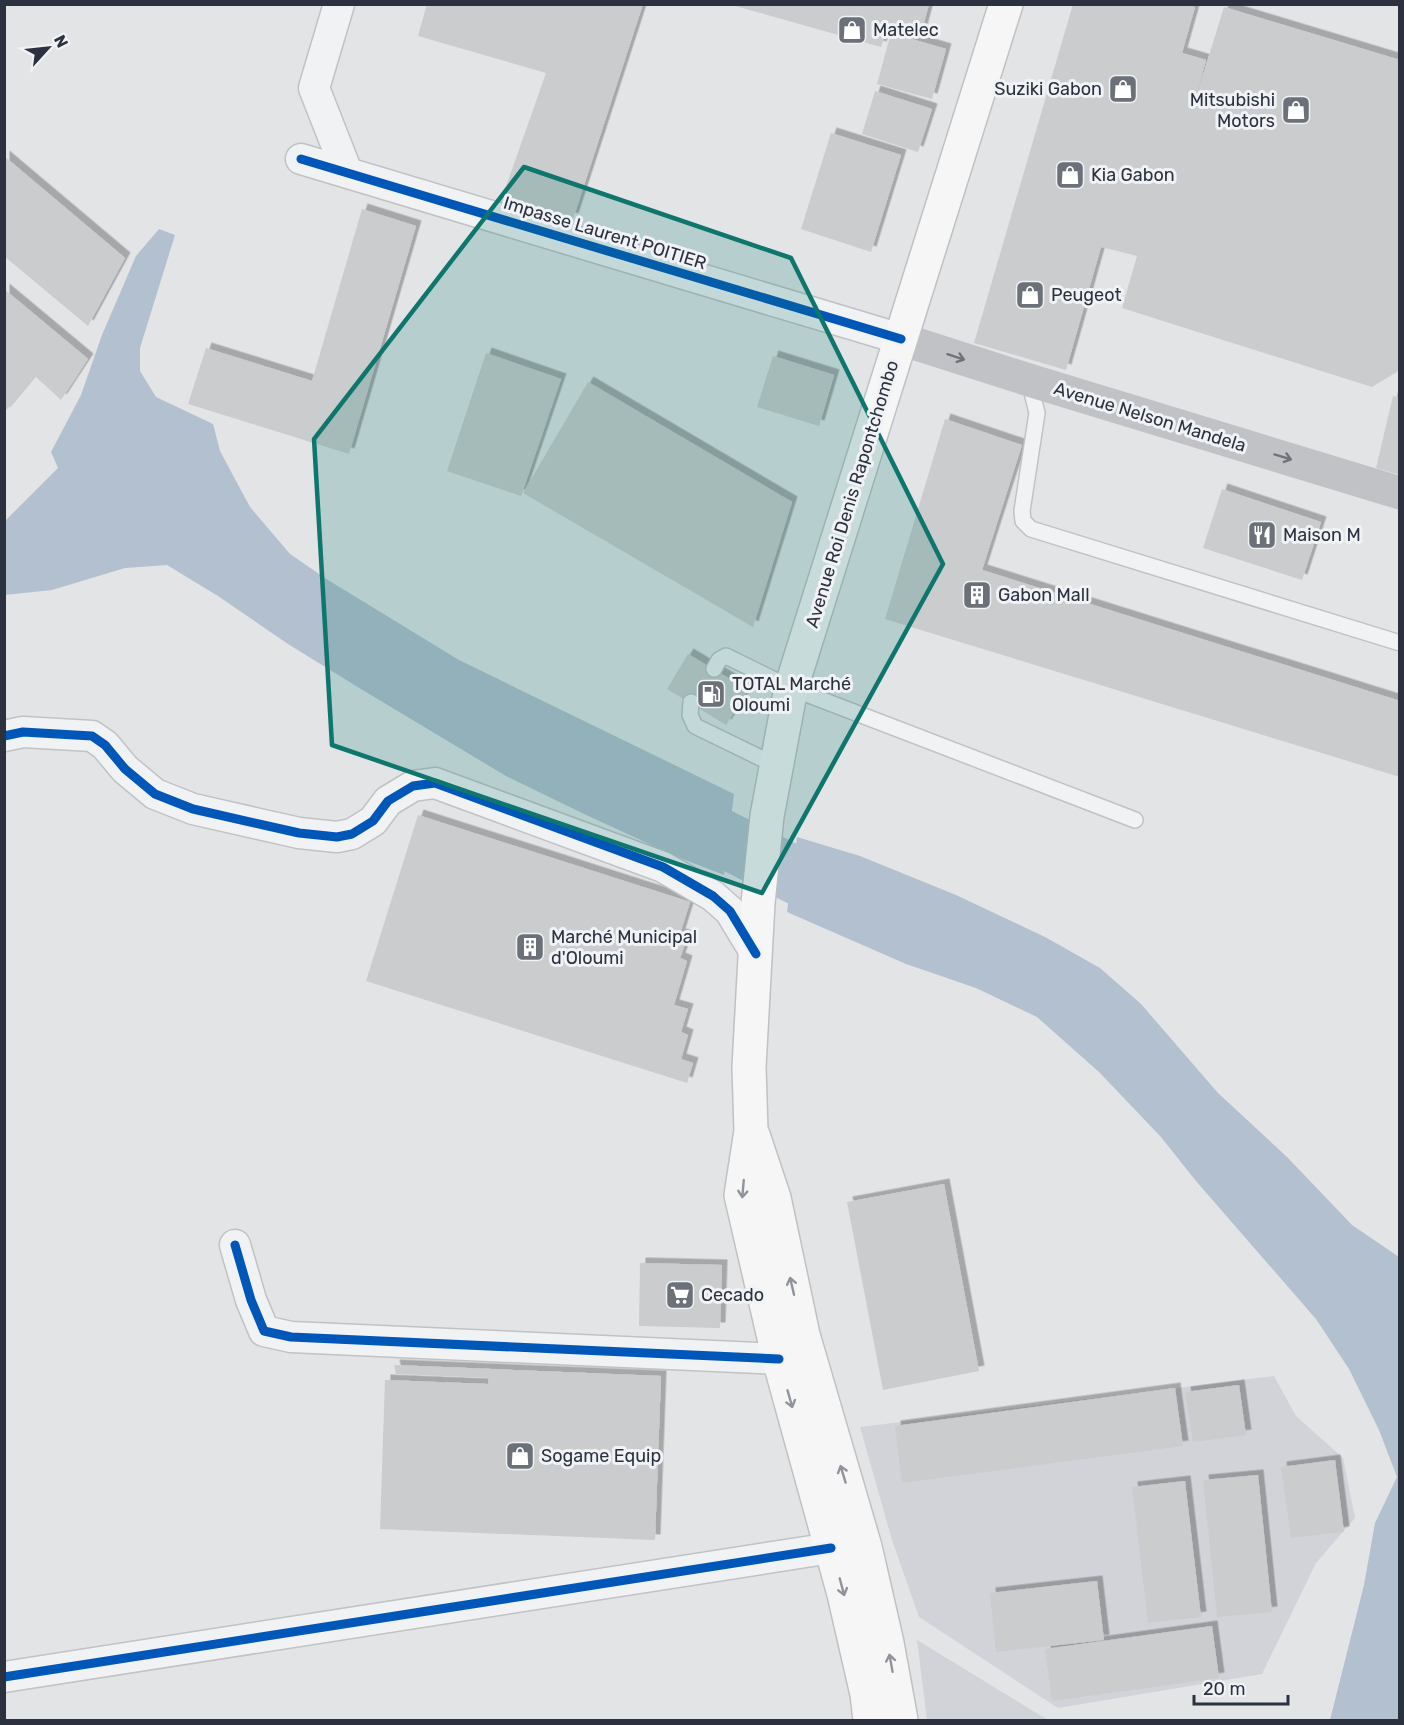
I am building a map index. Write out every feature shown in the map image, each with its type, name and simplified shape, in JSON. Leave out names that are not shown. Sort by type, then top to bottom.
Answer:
[{"type":"main road","name":"Avenue Roi Denis Rapontchombo","points":[[752,1131],[749,1067],[758,903],[767,816],[791,688],[1006,4]]},
{"type":"main road","name":"Avenue Nelson Mandela","points":[[901,339],[1400,493]]},
{"type":"main road","points":[[752,1131],[741,1195],[779,1359],[854,1639],[870,1720]]},
{"type":"main road","points":[[752,1131],[774,1198],[803,1335],[865,1547],[887,1642],[901,1720]]},
{"type":"street","points":[[339,4],[314,88],[347,172]]},
{"type":"street","name":"Impasse Laurent POITIER","points":[[300,159],[901,339]]},
{"type":"street","points":[[4,736],[23,732],[92,736],[105,745],[124,769],[155,794],[193,808],[309,834],[337,837],[352,834],[373,821],[388,801],[413,786],[435,783],[663,867],[713,896],[730,911],[756,954]]},
{"type":"street","points":[[235,1245],[251,1300],[264,1331],[291,1337],[779,1359]]},
{"type":"street","points":[[4,1677],[831,1548]]},
{"type":"lane","points":[[1029,380],[1037,413],[1022,511],[1023,521],[1031,529],[1400,643]]},
{"type":"lane","points":[[714,669],[718,660],[726,656],[791,688],[1135,820]]},
{"type":"lane","points":[[691,702],[690,715],[695,726],[775,765]]},
{"type":"highlighted area","points":[[524,167],[791,258],[943,564],[762,893],[332,745],[314,439]]},
{"type":"shaded area","points":[[1274,1376],[1296,1416],[1343,1458],[1355,1518],[1316,1563],[1262,1674],[1058,1708],[919,1617],[892,1540],[860,1427]]},
{"type":"shaded area","points":[[917,1640],[1048,1720],[927,1720]]},
{"type":"water","points":[[159,229],[175,235],[140,348],[140,371],[156,397],[213,424],[220,451],[250,507],[290,554],[328,580],[459,660],[734,794],[724,875],[675,856],[506,776],[288,644],[218,596],[167,565],[125,568],[52,590],[5,595],[5,521],[58,468],[51,452],[81,395],[102,335],[136,256]]},
{"type":"water","points":[[797,837],[860,856],[956,895],[1045,937],[1100,968],[1141,1004],[1218,1093],[1287,1157],[1352,1225],[1399,1257],[1399,1720],[1330,1720],[1364,1585],[1375,1523],[1397,1477],[1379,1430],[1349,1369],[1316,1319],[1196,1181],[1161,1137],[1099,1072],[1037,1017],[976,988],[906,964],[787,912]]},
{"type":"building","points":[[427,4],[643,4],[573,219],[503,195],[546,73],[418,36]]},
{"type":"building","name":"Matelec","points":[[728,4],[929,4],[921,34],[888,25],[881,47]]},
{"type":"building","points":[[1073,4],[1185,4],[1195,7],[1182,53],[1206,60],[1195,101],[1224,7],[1400,60],[1400,370],[1372,387],[1122,308],[1137,256],[1101,247],[1066,370],[974,343]]},
{"type":"building","points":[[891,33],[946,49],[932,99],[877,84]]},
{"type":"building","points":[[875,91],[932,109],[918,152],[862,134]]},
{"type":"building","points":[[831,133],[901,155],[871,252],[801,229]]},
{"type":"building","points":[[4,156],[125,258],[88,326],[4,256]]},
{"type":"building","points":[[362,209],[416,226],[349,454],[188,404],[206,348],[312,381]]},
{"type":"building","points":[[4,289],[88,359],[61,400],[35,376],[4,413]]},
{"type":"building","points":[[486,353],[561,379],[521,496],[447,471]]},
{"type":"building","points":[[773,356],[834,375],[819,426],[757,407]]},
{"type":"building","points":[[588,382],[792,502],[753,627],[523,493]]},
{"type":"building","points":[[1393,396],[1400,398],[1400,475],[1376,468]]},
{"type":"building","name":"Gabon Mall","points":[[945,419],[1022,445],[982,570],[1400,701],[1400,777],[885,619]]},
{"type":"building","name":"Maison M","points":[[1222,489],[1321,522],[1302,580],[1203,548]]},
{"type":"building","points":[[688,654],[748,690],[726,725],[667,689]]},
{"type":"building","name":"Marché Municipal d'Oloumi","points":[[418,815],[690,902],[680,934],[688,936],[680,958],[687,961],[674,1005],[688,1009],[681,1032],[688,1035],[681,1059],[693,1063],[687,1083],[366,981]]},
{"type":"building","points":[[944,1184],[979,1371],[883,1390],[847,1202]]},
{"type":"building","name":"Cecado","points":[[640,1263],[722,1265],[720,1328],[639,1326]]},
{"type":"building","name":"Sogame Equip","points":[[394,1365],[661,1376],[655,1540],[380,1529],[385,1380],[488,1384],[489,1378],[396,1374]]},
{"type":"building","points":[[1239,1385],[1246,1435],[1193,1442],[1185,1392]]},
{"type":"building","points":[[1175,1388],[1183,1446],[902,1483],[895,1426]]},
{"type":"building","points":[[1335,1460],[1344,1532],[1291,1538],[1281,1467]]},
{"type":"building","points":[[1258,1475],[1272,1612],[1217,1617],[1203,1480]]},
{"type":"building","points":[[1185,1481],[1201,1617],[1148,1623],[1132,1487]]},
{"type":"building","points":[[1097,1581],[1104,1640],[996,1652],[990,1593]]},
{"type":"building","points":[[1212,1626],[1219,1678],[1052,1701],[1045,1649]]},
{"type":"waterway","points":[[659,806],[799,877],[865,906]]},
{"type":"cycle path","points":[[301,159],[901,339]]},
{"type":"cycle path","points":[[4,736],[23,732],[92,736],[105,745],[125,769],[155,794],[193,809],[299,833],[337,837],[352,834],[373,821],[388,801],[413,786],[435,783],[663,867],[713,896],[730,911],[756,954]]},
{"type":"cycle path","points":[[235,1245],[251,1300],[264,1331],[291,1337],[779,1359]]},
{"type":"cycle path","points":[[4,1677],[831,1548]]},
{"type":"place","name":"Matelec","points":[[852,30]]},
{"type":"place","name":"Suziki Gabon","points":[[1123,89]]},
{"type":"place","name":"Mitsubishi Motors","points":[[1296,110]]},
{"type":"place","name":"Kia Gabon","points":[[1070,175]]},
{"type":"place","name":"Peugeot","points":[[1030,295]]},
{"type":"place","name":"Maison M","points":[[1262,535]]},
{"type":"place","name":"Gabon Mall","points":[[977,595]]},
{"type":"place","name":"TOTAL Marché Oloumi","points":[[711,694]]},
{"type":"place","name":"Marché Municipal d'Oloumi","points":[[530,947]]},
{"type":"place","name":"Cecado","points":[[680,1295]]},
{"type":"place","name":"Sogame Equip","points":[[520,1456]]}]
